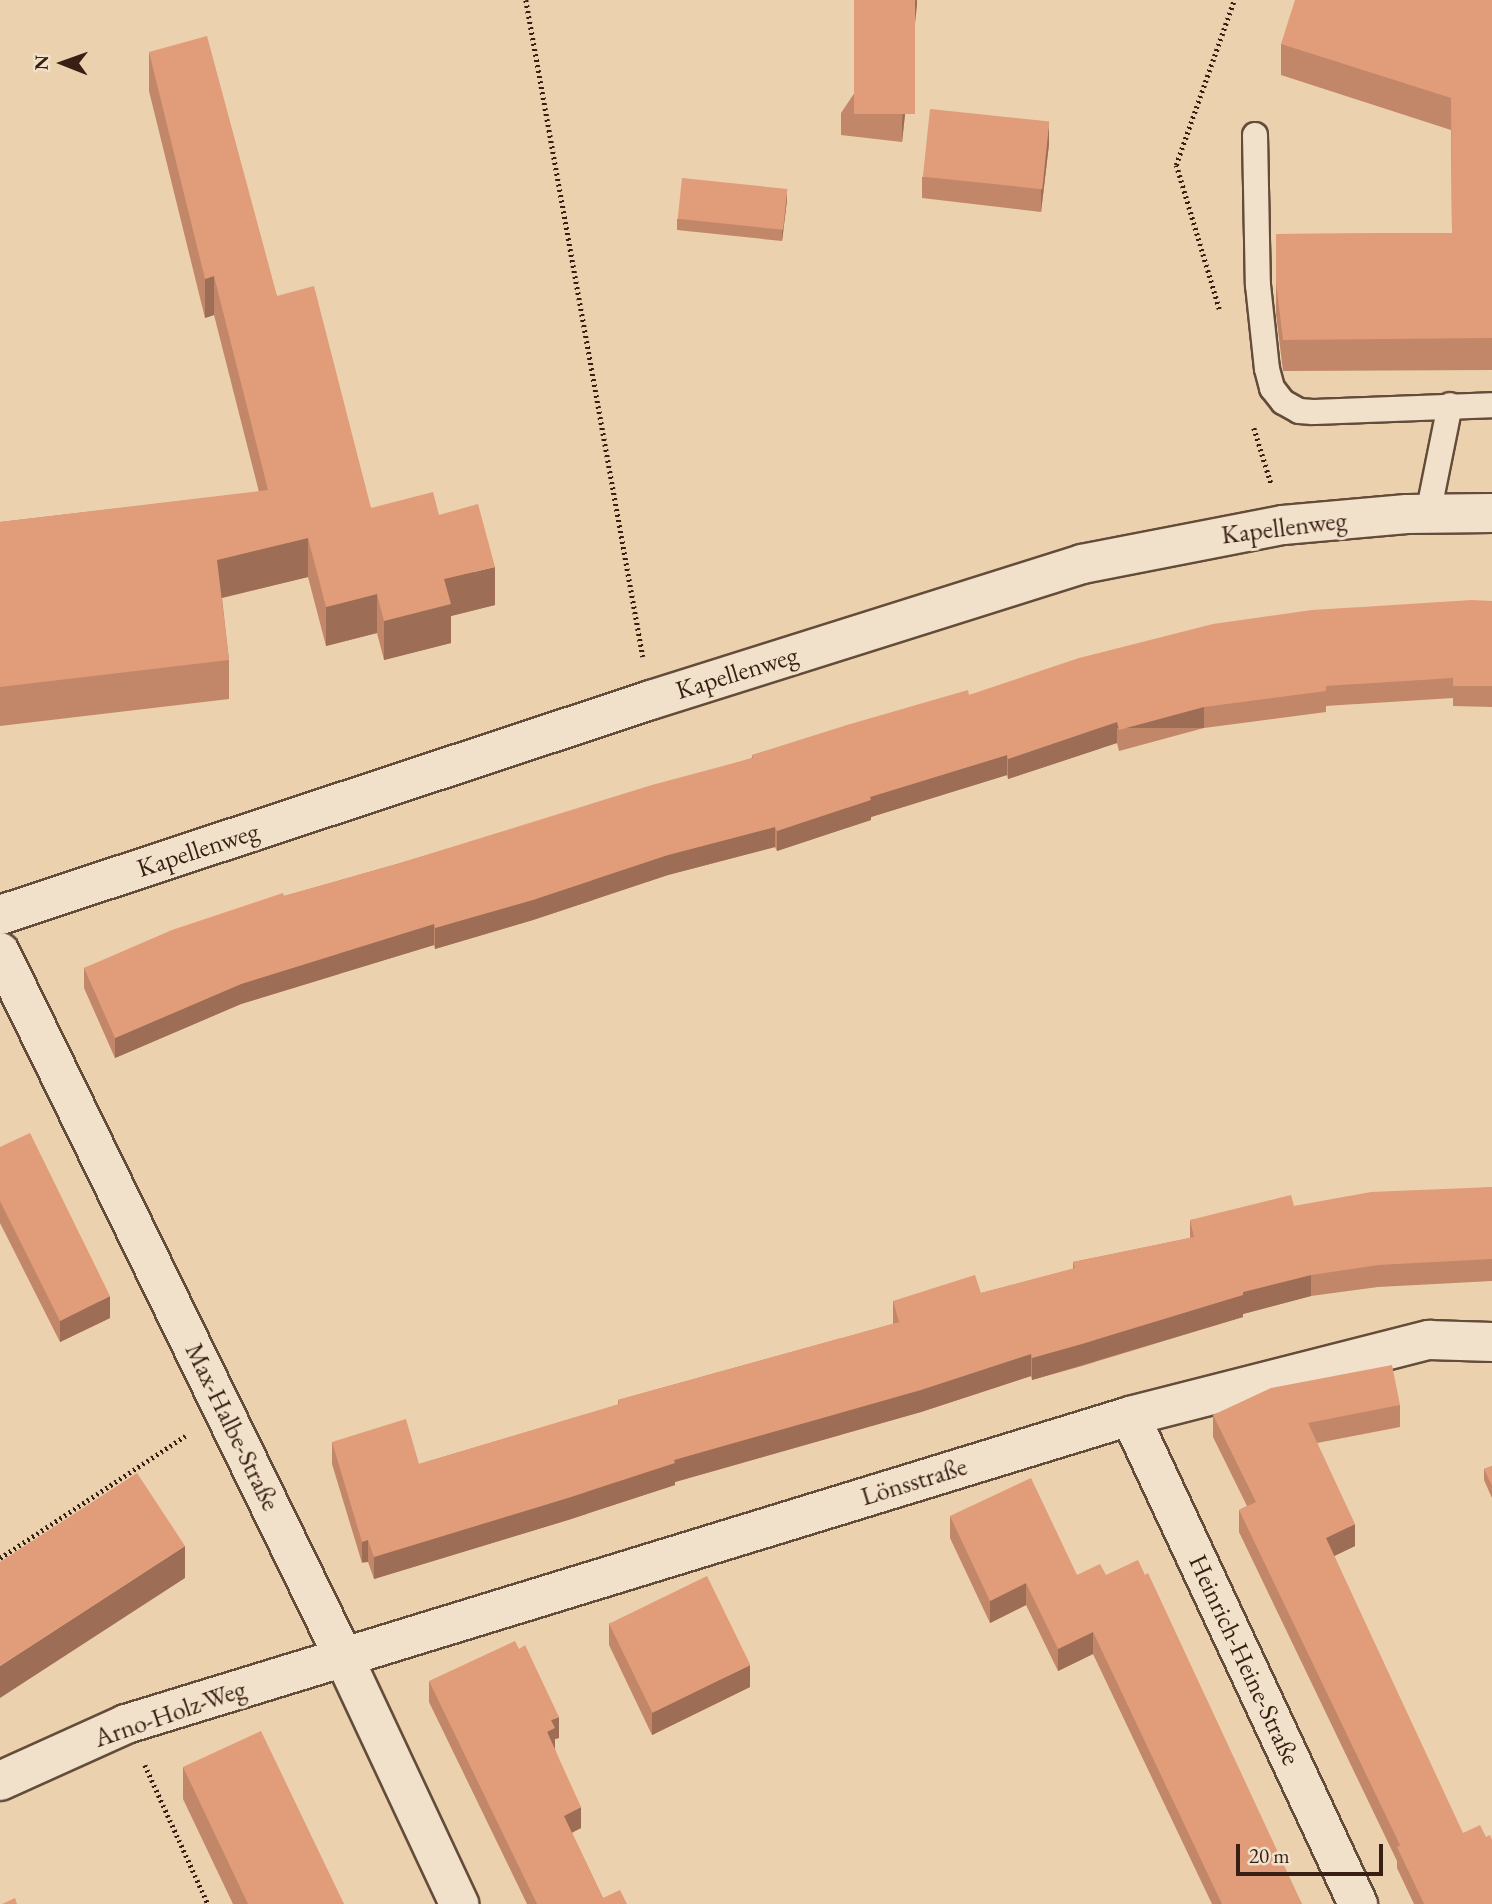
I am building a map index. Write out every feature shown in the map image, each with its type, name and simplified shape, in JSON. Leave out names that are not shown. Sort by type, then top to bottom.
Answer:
[{"type":"street","name":"Kapellenweg","points":[[0,915],[651,700],[1082,564],[1175,543],[1283,525],[1428,514],[1492,513]]},
{"type":"street","name":"Max-Halbe-Straße","points":[[0,952],[344,1658],[459,1904]]},
{"type":"street","name":"Lönsstraße","points":[[344,1658],[1130,1416],[1429,1340],[1492,1342]]},
{"type":"street","name":"Heinrich-Heine-Straße","points":[[1130,1416],[1358,1904]]},
{"type":"street","name":"Arno-Holz-Weg","points":[[0,1781],[126,1724],[344,1658]]},
{"type":"lane","points":[[1255,135],[1258,285],[1266,369],[1272,388],[1283,402],[1299,411],[1492,405]]},
{"type":"lane","points":[[1428,514],[1450,405]]},
{"type":"path","points":[[526,0],[651,700]]},
{"type":"path","points":[[0,1559],[224,1411]]},
{"type":"path","points":[[126,1724],[208,1904]]},
{"type":"building","points":[[854,0],[915,0],[915,114],[854,114]]},
{"type":"building","points":[[1295,0],[1492,0],[1492,338],[1283,340],[1276,282],[1276,234],[1452,233],[1451,98],[1281,44]]},
{"type":"building","points":[[207,36],[277,296],[314,286],[371,508],[433,492],[439,515],[478,504],[495,567],[444,579],[451,604],[384,621],[377,594],[326,607],[308,538],[217,560],[229,660],[0,687],[0,522],[268,490],[214,276],[205,279],[149,52]]},
{"type":"building","points":[[930,109],[1049,122],[1042,189],[923,177]]},
{"type":"building","points":[[682,178],[787,189],[783,230],[678,219]]},
{"type":"building","points":[[1492,601],[1492,686],[1453,686],[1453,678],[1326,686],[1326,691],[1204,707],[1119,730],[1117,722],[1008,759],[1007,755],[870,797],[871,800],[777,831],[775,827],[668,855],[533,900],[435,928],[434,924],[241,984],[115,1038],[84,968],[172,930],[283,893],[284,896],[397,864],[652,785],[753,758],[752,755],[847,725],[968,690],[969,695],[1079,658],[1213,624],[1312,610]]},
{"type":"building","points":[[30,1133],[110,1296],[60,1321],[0,1201],[0,1147]]},
{"type":"building","points":[[1492,1187],[1492,1259],[1378,1265],[1311,1275],[1243,1292],[1243,1295],[1082,1344],[1032,1358],[1031,1354],[921,1390],[674,1460],[675,1463],[568,1498],[374,1557],[368,1540],[362,1542],[332,1442],[406,1419],[419,1464],[619,1404],[618,1400],[899,1322],[893,1301],[975,1275],[981,1293],[1075,1268],[1073,1262],[1194,1237],[1190,1220],[1291,1195],[1294,1206],[1371,1192]]},
{"type":"building","points":[[1392,1365],[1400,1405],[1308,1423],[1355,1524],[1326,1538],[1463,1833],[1480,1825],[1486,1837],[1490,1835],[1492,1904],[1424,1904],[1397,1847],[1400,1845],[1239,1510],[1256,1502],[1213,1415],[1271,1388]]},
{"type":"building","points":[[1492,1466],[1492,1486],[1484,1469]]},
{"type":"building","points":[[137,1473],[185,1546],[0,1666],[0,1562]]},
{"type":"building","points":[[1031,1478],[1077,1575],[1100,1564],[1106,1575],[1138,1560],[1145,1575],[1148,1573],[1302,1904],[1222,1904],[1093,1632],[1058,1649],[1026,1583],[990,1601],[950,1516]]},
{"type":"building","points":[[707,1576],[750,1665],[652,1713],[609,1624]]},
{"type":"building","points":[[515,1641],[519,1649],[525,1645],[559,1717],[551,1720],[555,1728],[547,1732],[581,1807],[564,1816],[603,1898],[620,1890],[627,1904],[537,1904],[429,1681]]},
{"type":"building","points":[[261,1731],[344,1904],[248,1904],[183,1767]]},
{"type":"building","points":[[15,1898],[17,1904],[2,1904]]}]
